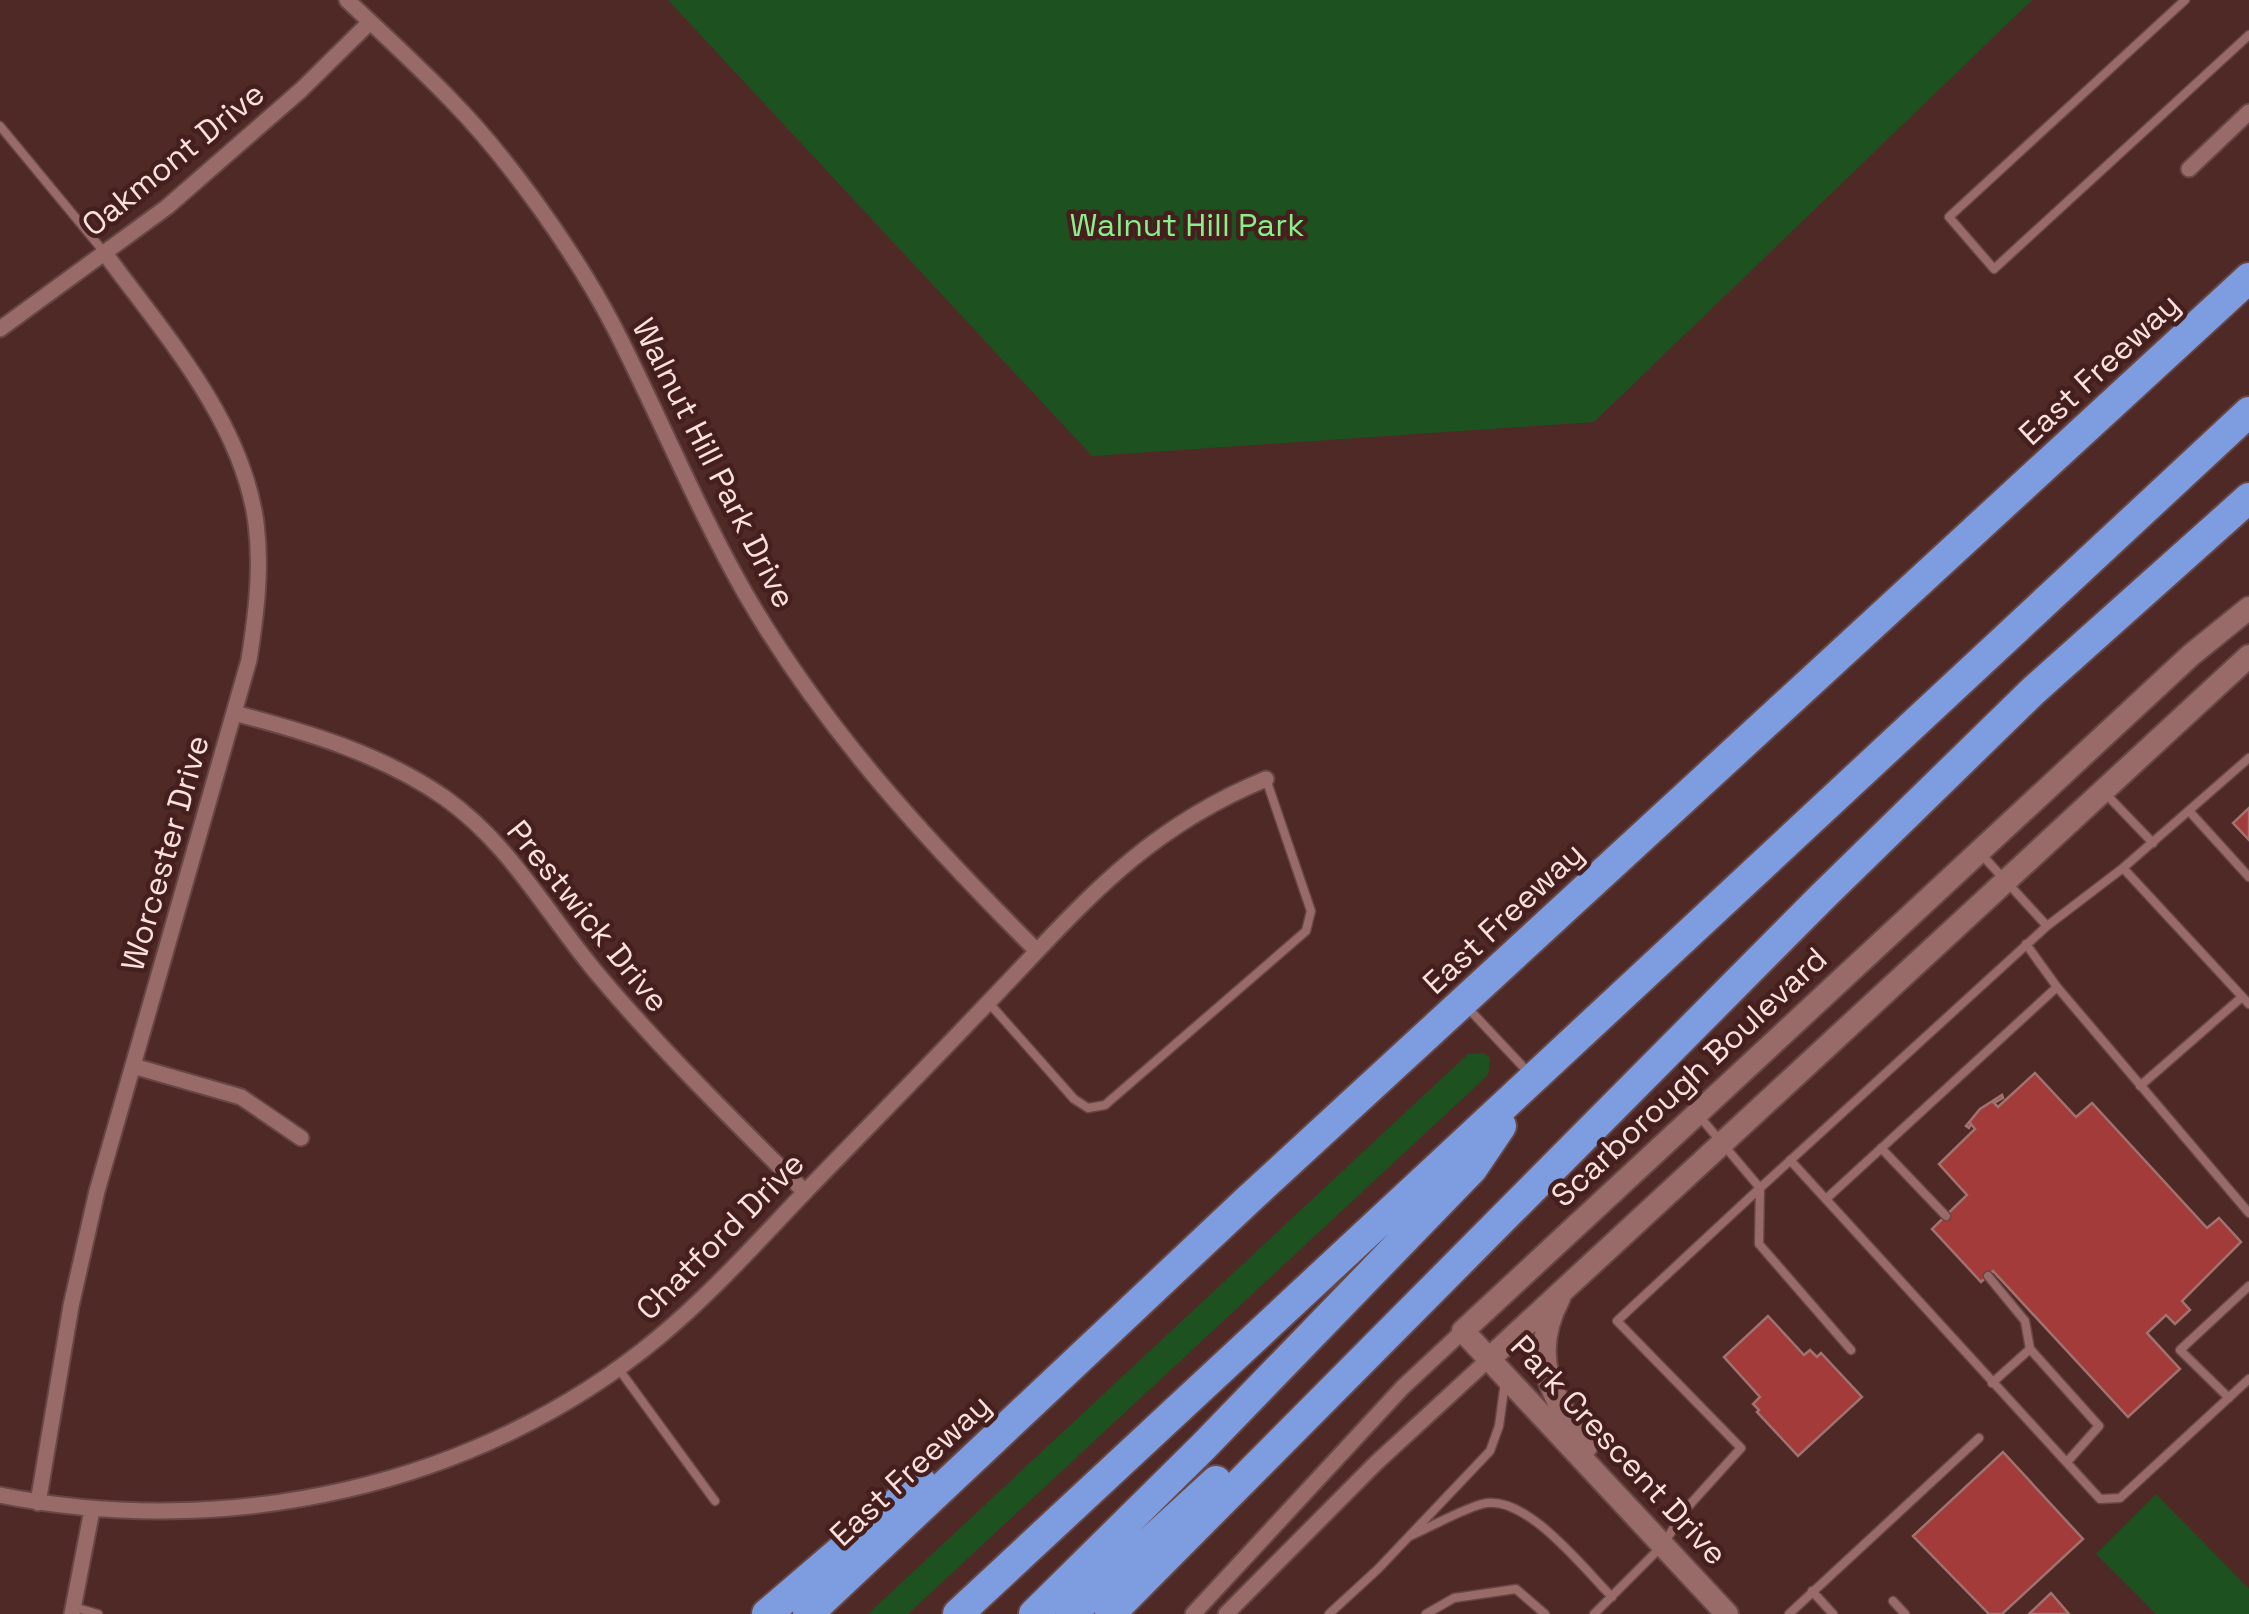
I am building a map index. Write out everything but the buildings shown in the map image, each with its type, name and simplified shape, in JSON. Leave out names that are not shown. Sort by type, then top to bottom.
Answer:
[{"type":"highway","name":"East Freeway","points":[[808,1614],[1249,1200],[2249,278]]},
{"type":"highway","points":[[958,1614],[2249,412]]},
{"type":"highway","points":[[1110,1614],[1768,950],[2019,705],[2249,498]]},
{"type":"highway","points":[[1034,1614],[1203,1448],[1472,1170],[1534,1078]]},
{"type":"highway","points":[[767,1614],[1249,1200]]},
{"type":"highway","points":[[1071,1614],[1484,1237]]},
{"type":"street","name":"Walnut Hill Park Drive","points":[[348,0],[485,138],[566,249],[613,325],[744,592],[828,722],[956,870],[1036,950]]},
{"type":"street","name":"Oakmont Drive","points":[[0,328],[168,207],[301,90],[370,22]]},
{"type":"street","points":[[2189,169],[2249,112]]},
{"type":"street","name":"Worcester Drive","points":[[38,1503],[71,1306],[97,1191],[249,660],[259,574],[248,482],[207,396],[104,252]]},
{"type":"street","name":"Scarborough Boulevard","points":[[1193,1614],[1403,1387],[2191,655],[2249,608]]},
{"type":"street","points":[[1226,1614],[1488,1359],[2249,656]]},
{"type":"street","name":"Prestwick Drive","points":[[234,712],[346,746],[446,798],[488,835],[526,878],[592,967],[656,1043],[805,1192]]},
{"type":"street","name":"Chatford Drive","points":[[0,1496],[92,1510],[223,1510],[332,1493],[405,1474],[482,1447],[540,1418],[618,1368],[703,1299],[1036,950],[1132,857],[1180,820],[1266,779]]},
{"type":"street","points":[[133,1066],[241,1097],[300,1138]]},
{"type":"street","points":[[1564,1289],[1546,1334],[1549,1388],[1625,1504]]},
{"type":"street","name":"Park Crescent Drive","points":[[1463,1331],[1727,1614]]},
{"type":"street","points":[[73,1611],[92,1510]]},
{"type":"lane","points":[[2185,0],[1950,217],[1994,269],[2249,35]]},
{"type":"lane","points":[[0,126],[104,252]]},
{"type":"lane","points":[[1594,1614],[1663,1545],[1685,1510],[1741,1448],[1617,1321],[2026,944],[2153,843],[2249,758]]},
{"type":"lane","points":[[988,1002],[1074,1099],[1088,1108],[1105,1105],[1306,930],[1312,911],[1266,779]]},
{"type":"lane","points":[[2102,790],[2153,843]]},
{"type":"lane","points":[[2190,812],[2249,876]]},
{"type":"lane","points":[[1979,852],[2047,926]]},
{"type":"lane","points":[[2123,868],[2246,1001],[2140,1086]]},
{"type":"lane","points":[[2026,944],[2056,986],[2249,1213]]},
{"type":"lane","points":[[1826,1199],[2056,986]]},
{"type":"lane","points":[[1463,1003],[1534,1078]]},
{"type":"lane","points":[[1698,1114],[1760,1188],[1759,1244],[1852,1350]]},
{"type":"lane","points":[[1880,1148],[1946,1216]]},
{"type":"lane","points":[[1790,1160],[2100,1499],[2120,1498],[2249,1380]]},
{"type":"lane","points":[[1988,1276],[2024,1321],[2030,1348],[2099,1426],[2067,1462]]},
{"type":"lane","points":[[2229,1398],[2180,1350],[2249,1286]]},
{"type":"lane","points":[[1992,1383],[2030,1348]]},
{"type":"lane","points":[[618,1368],[714,1501]]},
{"type":"lane","points":[[1329,1614],[1490,1451],[1499,1426],[1506,1378]]},
{"type":"lane","points":[[1789,1614],[1979,1438]]},
{"type":"lane","points":[[1405,1539],[1486,1502],[1514,1506],[1539,1524],[1612,1597]]},
{"type":"lane","points":[[1426,1614],[1454,1598],[1516,1589],[1545,1614]]},
{"type":"lane","points":[[1812,1591],[1832,1614]]},
{"type":"lane","points":[[1894,1601],[1905,1614]]},
{"type":"lane","points":[[73,1611],[98,1614]]},
{"type":"green space","name":"Walnut Hill Park","points":[[668,0],[2032,0],[1594,422],[1092,456]]},
{"type":"green space","points":[[1484,1053],[1490,1058],[1488,1075],[908,1614],[868,1614],[1468,1054]]},
{"type":"green space","points":[[2156,1494],[2249,1589],[2249,1614],[2156,1614],[2096,1554]]}]
